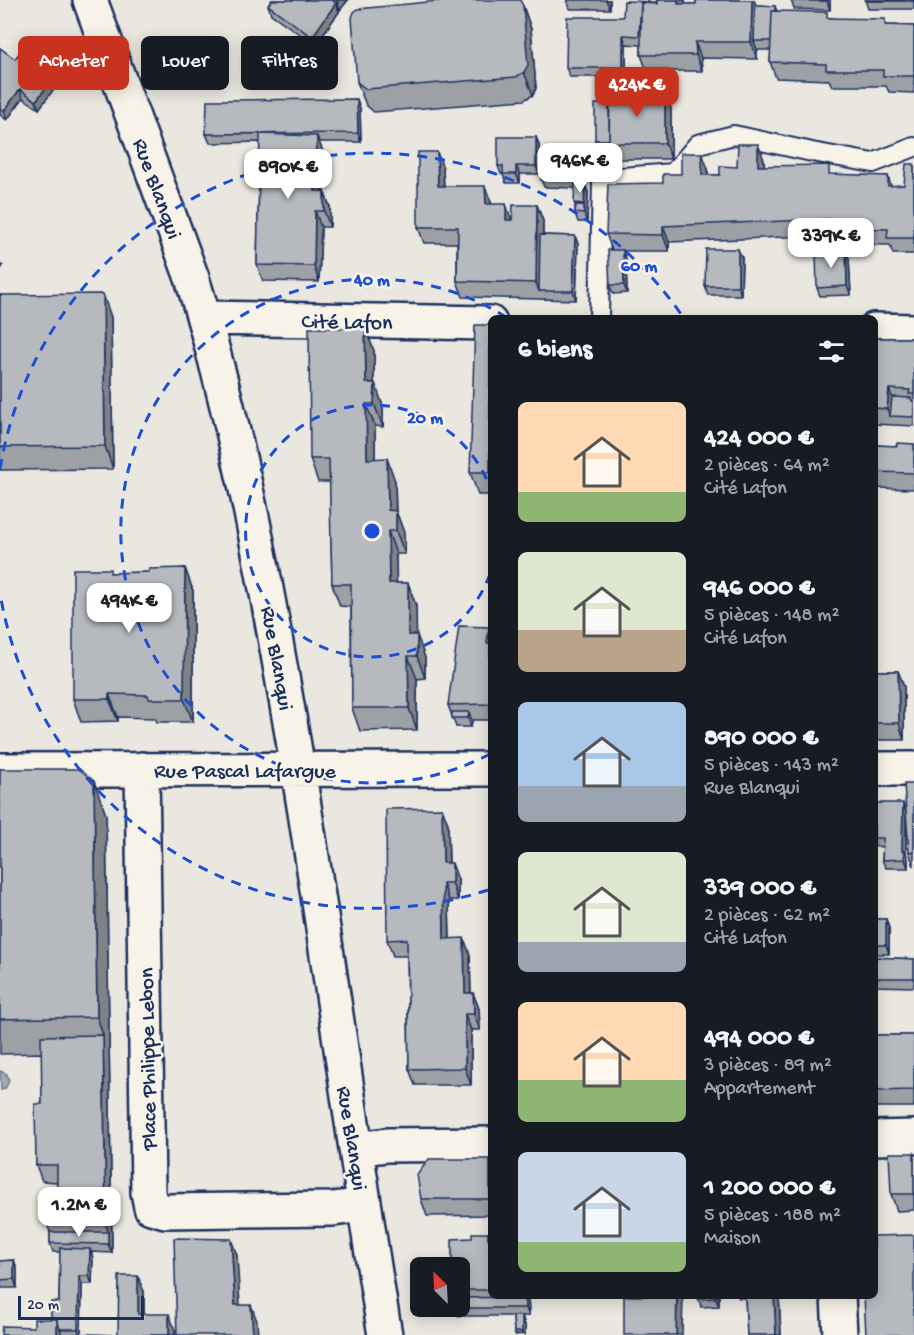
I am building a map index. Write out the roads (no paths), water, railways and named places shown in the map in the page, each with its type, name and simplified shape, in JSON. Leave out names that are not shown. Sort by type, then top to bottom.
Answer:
[{"type":"street","name":"Rue Blanqui","points":[[90,0],[192,278],[235,442],[270,601],[385,1335]]},
{"type":"street","name":"Cité Lafon","points":[[204,318],[488,323]]},
{"type":"street","points":[[878,330],[914,330]]},
{"type":"street","name":"Place Philippe Lebon","points":[[142,769],[148,1180],[151,1207],[165,1211],[333,1209],[364,1205]]},
{"type":"street","name":"Rue Pascal Lafargue","points":[[0,770],[488,769]]},
{"type":"street","points":[[878,769],[914,769]]},
{"type":"street","points":[[878,1138],[914,1137]]},
{"type":"street","points":[[356,1149],[387,1145],[488,1144]]},
{"type":"street","points":[[838,1299],[840,1335]]},
{"type":"lane","points":[[598,315],[602,182],[622,177],[673,173],[698,144],[734,135],[873,163],[914,147]]}]
